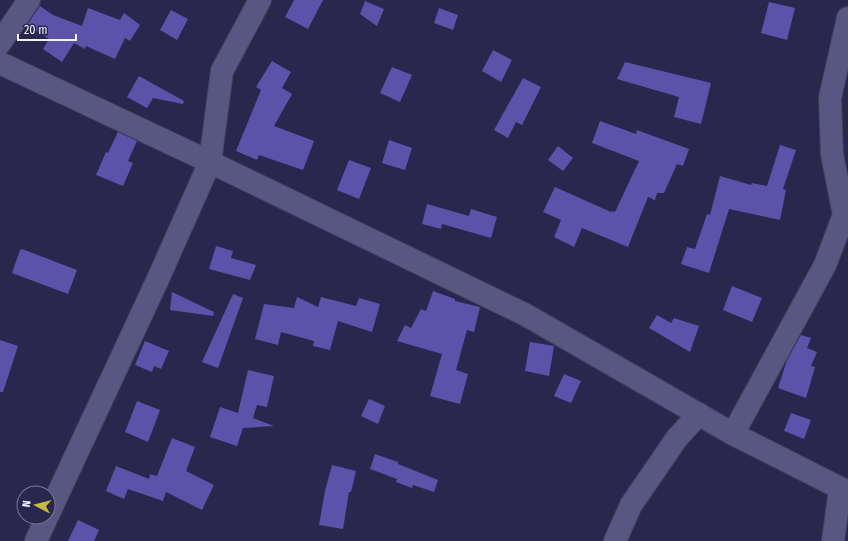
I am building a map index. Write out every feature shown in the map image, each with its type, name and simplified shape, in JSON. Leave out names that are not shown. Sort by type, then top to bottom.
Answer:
[{"type":"street","points":[[0,43],[29,0]]},
{"type":"street","points":[[56,497],[158,279],[210,162],[222,71],[260,0]]},
{"type":"street","points":[[733,434],[826,265],[844,214],[832,154],[830,98],[848,18]]},
{"type":"street","points":[[0,63],[210,162],[526,315],[733,434],[844,490],[833,541]]},
{"type":"street","points":[[615,541],[631,505],[677,438],[699,414]]},
{"type":"street","points":[[36,541],[43,525]]},
{"type":"building","points":[[294,0],[323,0],[308,29],[285,17]]},
{"type":"building","points":[[365,1],[384,9],[377,26],[360,14]]},
{"type":"building","points":[[769,2],[795,8],[787,40],[761,33]]},
{"type":"building","points":[[40,6],[53,15],[82,26],[88,8],[120,20],[124,13],[140,25],[130,41],[125,38],[115,59],[86,46],[85,49],[74,43],[62,62],[43,49],[49,39],[27,25]]},
{"type":"building","points":[[439,8],[458,15],[453,30],[434,23]]},
{"type":"building","points":[[171,10],[188,19],[177,40],[160,30]]},
{"type":"building","points":[[493,50],[512,60],[501,82],[482,71]]},
{"type":"building","points":[[272,61],[291,72],[282,88],[292,94],[274,126],[314,141],[303,170],[259,155],[257,160],[236,151],[261,90],[256,87]]},
{"type":"building","points":[[625,62],[711,83],[701,124],[674,117],[679,97],[617,79]]},
{"type":"building","points":[[392,67],[412,75],[400,102],[380,93]]},
{"type":"building","points":[[139,76],[184,101],[183,104],[153,98],[147,108],[127,97]]},
{"type":"building","points":[[523,78],[541,87],[522,125],[516,122],[508,138],[494,130]]},
{"type":"building","points":[[600,121],[636,134],[637,130],[689,149],[683,166],[677,164],[664,193],[657,193],[655,200],[648,197],[628,247],[582,228],[574,247],[554,237],[561,220],[543,212],[555,187],[611,212],[615,212],[639,161],[592,143]]},
{"type":"building","points":[[118,132],[137,141],[128,161],[133,163],[123,186],[96,175],[106,152],[108,153]]},
{"type":"building","points":[[389,140],[412,148],[405,170],[382,163]]},
{"type":"building","points":[[780,145],[796,150],[783,189],[786,190],[780,220],[729,209],[709,273],[681,264],[687,247],[695,249],[707,214],[710,215],[720,176],[751,185],[752,183],[767,186]]},
{"type":"building","points":[[558,146],[573,158],[563,171],[548,160]]},
{"type":"building","points":[[349,160],[371,168],[359,199],[337,190]]},
{"type":"building","points":[[427,204],[469,216],[471,209],[497,217],[491,238],[442,224],[441,229],[422,224]]},
{"type":"building","points":[[216,246],[233,251],[231,258],[256,265],[250,280],[209,269]]},
{"type":"building","points":[[22,249],[77,270],[68,294],[12,273],[20,250]]},
{"type":"building","points":[[732,286],[762,298],[752,322],[723,310]]},
{"type":"building","points":[[433,291],[455,299],[455,301],[480,307],[474,332],[467,330],[456,370],[468,374],[460,404],[430,396],[442,354],[397,341],[405,325],[411,328],[421,309],[426,311]]},
{"type":"building","points":[[172,292],[214,312],[213,316],[170,310]]},
{"type":"building","points":[[233,294],[243,298],[218,368],[202,362]]},
{"type":"building","points":[[297,297],[318,307],[321,297],[356,306],[359,298],[380,304],[372,332],[338,321],[330,350],[313,346],[314,341],[281,332],[278,345],[255,339],[264,304],[294,308]]},
{"type":"building","points":[[657,315],[671,323],[674,318],[699,326],[690,352],[649,328]]},
{"type":"building","points":[[801,335],[811,338],[807,348],[817,352],[811,366],[815,367],[806,398],[778,388],[787,360]]},
{"type":"building","points":[[0,340],[18,346],[3,392],[0,392]]},
{"type":"building","points":[[145,341],[169,351],[161,369],[154,366],[152,372],[135,365]]},
{"type":"building","points":[[530,342],[554,346],[549,376],[525,371]]},
{"type":"building","points":[[248,370],[274,376],[267,407],[257,405],[253,418],[274,426],[243,428],[237,446],[210,437],[220,407],[238,413]]},
{"type":"building","points":[[564,374],[581,381],[571,403],[554,396]]},
{"type":"building","points":[[369,399],[385,406],[378,424],[361,416]]},
{"type":"building","points":[[137,401],[160,410],[148,442],[125,432]]},
{"type":"building","points":[[791,413],[811,420],[804,439],[784,431]]},
{"type":"building","points":[[172,438],[195,447],[186,471],[214,485],[202,510],[166,492],[163,501],[128,489],[124,499],[106,491],[116,466],[149,479],[150,474],[157,476]]},
{"type":"building","points":[[375,454],[398,462],[398,464],[438,480],[434,492],[413,485],[412,488],[396,482],[397,479],[370,469]]},
{"type":"building","points":[[332,465],[356,471],[351,492],[349,492],[343,529],[319,525],[325,491]]},
{"type":"building","points":[[78,520],[99,530],[94,541],[68,541]]}]
